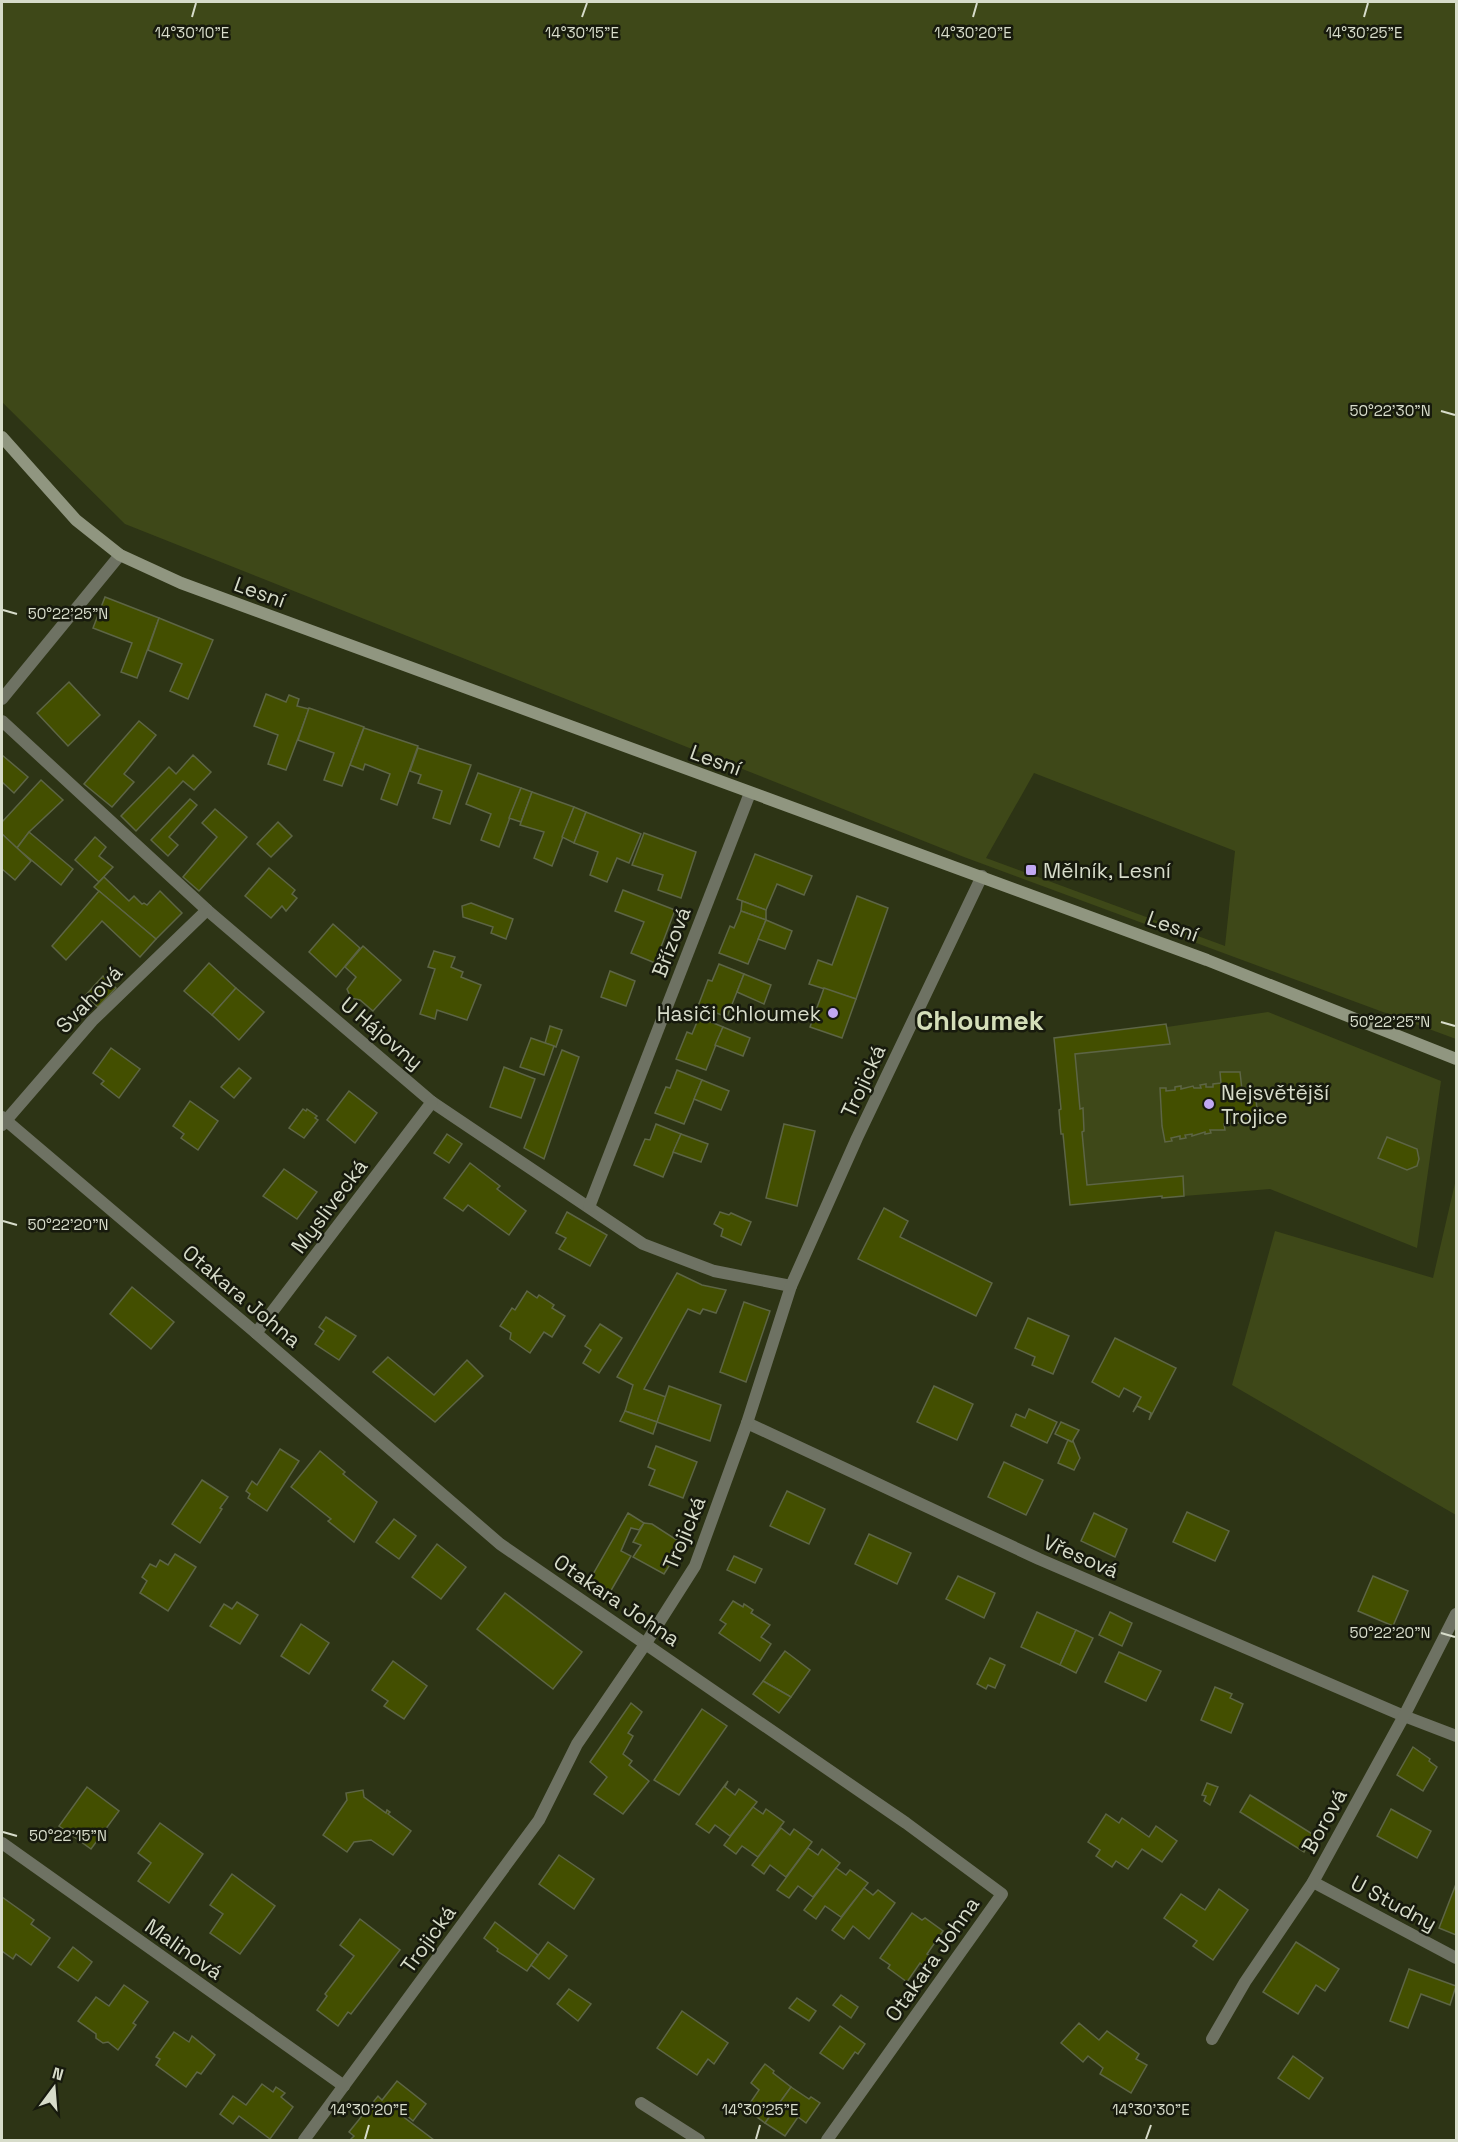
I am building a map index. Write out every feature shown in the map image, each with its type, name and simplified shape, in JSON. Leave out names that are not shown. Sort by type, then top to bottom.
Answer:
[{"type":"street","name":"Lesní","points":[[2,437],[76,520],[120,555],[180,583],[982,876],[1207,960],[1456,1059]]},
{"type":"street","points":[[2,699],[120,555]]},
{"type":"street","name":"U Hájovny","points":[[2,721],[207,910],[432,1101],[643,1244],[714,1271],[791,1286]]},
{"type":"street","name":"Břízová","points":[[589,1207],[750,793]]},
{"type":"street","name":"Trojická","points":[[304,2140],[539,1820],[577,1744],[695,1566],[747,1423],[791,1286],[857,1138],[982,876]]},
{"type":"street","name":"Svahová","points":[[3,1121],[92,1021],[207,910]]},
{"type":"street","name":"Myslivecká","points":[[256,1333],[432,1101]]},
{"type":"street","name":"Otakara Johna","points":[[3,1121],[256,1333],[500,1544],[906,1823],[1002,1894],[827,2140]]},
{"type":"street","name":"Vřesová","points":[[747,1423],[1039,1559],[1404,1716],[1456,1736]]},
{"type":"street","name":"Borová","points":[[1212,2039],[1245,1982],[1313,1882],[1404,1716],[1456,1614]]},
{"type":"street","name":"Malinová","points":[[2,1843],[344,2086]]},
{"type":"street","name":"U Studny","points":[[1313,1882],[1456,1958]]},
{"type":"street","points":[[641,2103],[699,2140]]},
{"type":"green space","points":[[2,2],[1456,2],[1456,1039],[964,857],[125,524],[2,402]],"holes":[[[1034,773],[1235,851],[1225,946],[986,858]]]},
{"type":"green space","points":[[1268,1012],[1441,1081],[1417,1248],[1270,1189],[1184,1196],[1183,1176],[1087,1185],[1082,1132],[1084,1131],[1083,1109],[1080,1109],[1075,1054],[1170,1044],[1167,1027]],"holes":[[[1240,1072],[1242,1090],[1248,1090],[1256,1098],[1257,1111],[1247,1122],[1224,1124],[1225,1130],[1210,1130],[1210,1133],[1205,1134],[1205,1132],[1193,1136],[1192,1134],[1185,1135],[1186,1138],[1181,1139],[1180,1136],[1166,1142],[1162,1126],[1160,1089],[1166,1088],[1166,1091],[1175,1090],[1175,1087],[1181,1089],[1193,1086],[1201,1088],[1201,1085],[1213,1087],[1213,1084],[1221,1083],[1220,1073]],[[1387,1137],[1417,1149],[1419,1159],[1417,1166],[1407,1170],[1378,1158]]]},
{"type":"green space","points":[[1456,1179],[1456,1515],[1232,1385],[1275,1231],[1433,1278]]},
{"type":"building","points":[[105,597],[159,618],[137,678],[121,672],[132,643],[93,628]]},
{"type":"building","points":[[159,618],[213,640],[188,699],[170,691],[182,664],[148,650]]},
{"type":"building","points":[[69,682],[100,715],[68,746],[37,713]]},
{"type":"building","points":[[266,694],[286,702],[289,695],[299,699],[297,706],[309,709],[286,770],[268,764],[278,735],[254,726]]},
{"type":"building","points":[[309,708],[364,727],[342,786],[324,780],[334,753],[298,740]]},
{"type":"building","points":[[139,721],[156,735],[124,774],[134,782],[112,807],[84,784]]},
{"type":"building","points":[[364,728],[418,746],[397,805],[381,799],[390,774],[365,764],[363,770],[350,765]]},
{"type":"building","points":[[418,748],[471,765],[450,824],[433,818],[442,791],[418,783],[421,775],[410,771]]},
{"type":"building","points":[[2,755],[28,777],[14,793],[2,782]]},
{"type":"building","points":[[193,755],[211,772],[194,790],[183,781],[136,831],[121,816],[169,767],[176,774]]},
{"type":"building","points":[[478,773],[521,788],[499,847],[481,840],[491,814],[466,804]]},
{"type":"building","points":[[41,780],[63,800],[29,832],[17,848],[2,834],[2,822]]},
{"type":"building","points":[[521,788],[532,792],[521,822],[509,818]]},
{"type":"building","points":[[532,792],[574,807],[552,866],[534,858],[544,832],[520,825]]},
{"type":"building","points":[[190,799],[197,805],[169,837],[178,845],[168,856],[151,840]]},
{"type":"building","points":[[574,807],[586,812],[574,843],[562,837]]},
{"type":"building","points":[[215,809],[247,837],[199,891],[183,877],[217,837],[202,823]]},
{"type":"building","points":[[586,812],[641,834],[629,863],[617,858],[607,882],[590,875],[598,852],[574,843]]},
{"type":"building","points":[[278,822],[292,836],[271,857],[257,844]]},
{"type":"building","points":[[29,832],[73,869],[61,885],[17,848]]},
{"type":"building","points":[[644,833],[696,852],[681,898],[658,890],[663,875],[632,865]]},
{"type":"building","points":[[2,834],[31,861],[15,880],[2,869]]},
{"type":"building","points":[[95,837],[106,847],[99,856],[113,867],[99,882],[75,860]]},
{"type":"building","points":[[755,854],[812,876],[804,895],[777,884],[766,910],[737,899]]},
{"type":"building","points":[[269,868],[295,890],[292,894],[297,898],[286,911],[282,906],[271,918],[245,896]]},
{"type":"building","points":[[104,877],[129,901],[134,896],[142,904],[147,905],[160,891],[182,913],[156,939],[94,887]]},
{"type":"building","points":[[623,890],[675,910],[655,963],[631,953],[644,922],[615,911]]},
{"type":"building","points":[[99,891],[156,939],[140,957],[102,921],[66,960],[52,946]]},
{"type":"building","points":[[857,896],[888,908],[856,999],[809,984],[818,960],[832,965]]},
{"type":"building","points":[[742,901],[766,910],[766,920],[741,911]]},
{"type":"building","points":[[471,903],[513,919],[506,939],[491,933],[493,927],[463,917],[462,906]]},
{"type":"building","points":[[741,911],[766,920],[748,964],[719,953],[730,926],[734,928]]},
{"type":"building","points":[[766,920],[792,931],[785,949],[758,939]]},
{"type":"building","points":[[333,924],[360,948],[336,977],[309,952]]},
{"type":"building","points":[[363,946],[401,980],[373,1011],[360,1000],[351,998],[347,989],[356,977],[345,967]]},
{"type":"building","points":[[434,951],[455,957],[451,967],[463,972],[461,977],[481,985],[467,1020],[437,1010],[435,1019],[420,1014],[435,969],[428,967]]},
{"type":"building","points":[[209,963],[236,988],[212,1015],[184,991]]},
{"type":"building","points":[[719,964],[744,974],[727,1017],[698,1006],[708,980],[712,981]]},
{"type":"building","points":[[610,971],[635,981],[626,1006],[601,997]]},
{"type":"building","points":[[744,974],[771,985],[764,1004],[737,992]]},
{"type":"building","points":[[103,976],[116,988],[98,1007],[85,996]]},
{"type":"building","points":[[236,988],[264,1012],[239,1040],[212,1015]]},
{"type":"building","name":"Hasiči Chloumek","points":[[824,988],[856,999],[842,1038],[810,1027]]},
{"type":"building","points":[[699,1017],[723,1027],[706,1070],[676,1059],[687,1032],[692,1034]]},
{"type":"building","points":[[1166,1024],[1170,1044],[1075,1054],[1080,1109],[1083,1108],[1084,1131],[1082,1132],[1087,1185],[1183,1176],[1184,1196],[1070,1205],[1063,1134],[1061,1134],[1059,1110],[1061,1109],[1054,1038]]},
{"type":"building","points":[[550,1026],[562,1030],[556,1047],[545,1043]]},
{"type":"building","points":[[723,1027],[750,1038],[743,1056],[715,1045]]},
{"type":"building","points":[[531,1038],[554,1046],[544,1075],[520,1067]]},
{"type":"building","points":[[111,1048],[140,1069],[119,1098],[101,1084],[104,1081],[93,1073]]},
{"type":"building","points":[[562,1050],[579,1057],[544,1159],[524,1148]]},
{"type":"building","points":[[504,1067],[535,1079],[521,1118],[490,1107]]},
{"type":"building","points":[[239,1068],[251,1078],[234,1098],[221,1087]]},
{"type":"building","points":[[677,1070],[702,1080],[684,1124],[655,1113],[666,1087],[670,1088]]},
{"type":"building","name":"Nejsvětější Trojice","points":[[1220,1072],[1240,1072],[1242,1090],[1248,1089],[1256,1098],[1257,1111],[1248,1122],[1224,1124],[1225,1130],[1210,1130],[1211,1133],[1205,1134],[1205,1132],[1192,1136],[1192,1134],[1185,1135],[1186,1138],[1180,1139],[1180,1136],[1165,1142],[1160,1088],[1166,1088],[1166,1091],[1175,1090],[1175,1087],[1181,1086],[1181,1089],[1193,1086],[1201,1088],[1200,1085],[1206,1084],[1206,1087],[1213,1087],[1213,1084],[1221,1083]]},
{"type":"building","points":[[702,1080],[729,1091],[721,1110],[694,1099]]},
{"type":"building","points":[[349,1091],[377,1113],[355,1143],[327,1120]]},
{"type":"building","points":[[190,1101],[218,1121],[198,1150],[181,1138],[184,1134],[173,1126]]},
{"type":"building","points":[[303,1109],[317,1116],[315,1118],[318,1120],[304,1138],[289,1128]]},
{"type":"building","points":[[656,1124],[681,1134],[663,1177],[634,1165],[645,1139],[650,1140]]},
{"type":"building","points":[[784,1124],[815,1131],[797,1206],[766,1198]]},
{"type":"building","points":[[447,1134],[462,1144],[449,1163],[434,1153]]},
{"type":"building","points":[[681,1134],[708,1144],[701,1162],[673,1152]]},
{"type":"building","points":[[1387,1137],[1417,1149],[1419,1159],[1417,1166],[1407,1170],[1378,1158]]},
{"type":"building","points":[[470,1163],[500,1186],[497,1189],[526,1211],[509,1235],[468,1205],[463,1211],[444,1198]]},
{"type":"building","points":[[284,1169],[317,1192],[297,1219],[263,1196]]},
{"type":"building","points":[[884,1208],[908,1221],[900,1237],[992,1283],[976,1316],[858,1259]]},
{"type":"building","points":[[567,1212],[607,1235],[590,1266],[559,1249],[566,1238],[556,1233]]},
{"type":"building","points":[[720,1212],[729,1215],[731,1213],[751,1222],[741,1245],[721,1236],[723,1229],[714,1224]]},
{"type":"building","points":[[677,1273],[702,1285],[726,1290],[716,1313],[703,1309],[700,1314],[688,1309],[644,1389],[666,1397],[657,1422],[625,1411],[633,1385],[617,1377]]},
{"type":"building","points":[[132,1287],[174,1322],[151,1349],[110,1314]]},
{"type":"building","points":[[527,1291],[537,1298],[539,1295],[554,1305],[552,1308],[565,1316],[552,1337],[544,1332],[530,1353],[510,1339],[511,1333],[500,1326],[512,1308],[515,1310]]},
{"type":"building","points":[[744,1302],[770,1311],[746,1382],[720,1372]]},
{"type":"building","points":[[326,1317],[356,1336],[339,1360],[315,1344],[324,1331],[319,1327]]},
{"type":"building","points":[[1028,1318],[1069,1336],[1053,1374],[1032,1365],[1035,1357],[1015,1348]]},
{"type":"building","points":[[600,1324],[622,1338],[599,1373],[583,1363],[591,1350],[585,1346]]},
{"type":"building","points":[[1115,1338],[1176,1368],[1149,1420],[1151,1413],[1137,1406],[1133,1412],[1141,1397],[1124,1388],[1119,1397],[1092,1382]]},
{"type":"building","points":[[388,1357],[434,1395],[467,1360],[483,1376],[435,1422],[373,1372]]},
{"type":"building","points":[[669,1386],[721,1405],[710,1441],[657,1422]]},
{"type":"building","points":[[934,1386],[973,1404],[957,1440],[917,1422]]},
{"type":"building","points":[[1029,1409],[1057,1422],[1047,1443],[1011,1426],[1016,1414],[1025,1418]]},
{"type":"building","points":[[625,1411],[657,1422],[653,1434],[620,1421]]},
{"type":"building","points":[[1061,1422],[1079,1430],[1072,1442],[1055,1434]]},
{"type":"building","points":[[1068,1440],[1073,1441],[1080,1458],[1074,1470],[1058,1463]]},
{"type":"building","points":[[656,1446],[697,1462],[683,1498],[649,1485],[655,1470],[648,1467]]},
{"type":"building","points":[[280,1449],[299,1461],[267,1511],[248,1498],[250,1494],[246,1491],[252,1481],[257,1485]]},
{"type":"building","points":[[320,1451],[345,1472],[343,1474],[377,1502],[354,1542],[328,1521],[331,1519],[291,1487]]},
{"type":"building","points":[[1004,1462],[1043,1480],[1026,1515],[988,1497]]},
{"type":"building","points":[[202,1480],[228,1497],[200,1543],[172,1524]]},
{"type":"building","points":[[787,1491],[825,1509],[809,1544],[770,1526]]},
{"type":"building","points":[[1187,1512],[1229,1531],[1215,1561],[1173,1542]]},
{"type":"building","points":[[628,1513],[644,1523],[639,1530],[631,1528],[621,1551],[631,1556],[609,1594],[588,1583]]},
{"type":"building","points":[[1094,1513],[1127,1529],[1115,1557],[1081,1541]]},
{"type":"building","points":[[394,1519],[416,1536],[399,1559],[376,1542]]},
{"type":"building","points":[[644,1523],[652,1524],[683,1544],[664,1574],[633,1557],[641,1545],[633,1542]]},
{"type":"building","points":[[869,1534],[911,1553],[897,1584],[855,1564]]},
{"type":"building","points":[[437,1544],[466,1567],[441,1599],[412,1577]]},
{"type":"building","points":[[175,1554],[196,1567],[168,1611],[140,1593],[147,1581],[142,1577],[150,1564],[156,1567],[160,1560],[168,1565]]},
{"type":"building","points":[[734,1556],[762,1569],[755,1583],[727,1570]]},
{"type":"building","points":[[958,1576],[995,1593],[984,1618],[946,1599]]},
{"type":"building","points":[[1373,1576],[1408,1591],[1393,1626],[1358,1611]]},
{"type":"building","points":[[505,1593],[582,1652],[553,1689],[477,1629]]},
{"type":"building","points":[[733,1601],[743,1607],[744,1604],[753,1610],[751,1613],[770,1625],[761,1637],[771,1644],[760,1661],[719,1633],[726,1624],[720,1620]]},
{"type":"building","points":[[237,1602],[258,1615],[240,1644],[210,1626],[224,1604],[232,1609]]},
{"type":"building","points":[[1037,1612],[1076,1630],[1060,1665],[1021,1647]]},
{"type":"building","points":[[1110,1612],[1132,1623],[1122,1646],[1099,1635]]},
{"type":"building","points":[[301,1624],[329,1643],[309,1674],[281,1656]]},
{"type":"building","points":[[1076,1630],[1093,1638],[1076,1673],[1060,1665]]},
{"type":"building","points":[[785,1651],[810,1670],[791,1697],[763,1681]]},
{"type":"building","points":[[1119,1652],[1161,1671],[1146,1701],[1105,1682]]},
{"type":"building","points":[[990,1658],[1005,1665],[995,1688],[988,1685],[986,1689],[977,1684]]},
{"type":"building","points":[[393,1661],[427,1686],[404,1719],[384,1706],[388,1701],[372,1690]]},
{"type":"building","points":[[763,1681],[791,1697],[779,1713],[753,1694]]},
{"type":"building","points":[[1215,1687],[1232,1694],[1230,1698],[1243,1704],[1231,1733],[1201,1720]]},
{"type":"building","points":[[631,1703],[642,1712],[628,1733],[633,1736],[623,1754],[632,1761],[629,1765],[649,1781],[623,1814],[594,1794],[607,1777],[590,1762]]},
{"type":"building","points":[[702,1709],[727,1726],[679,1795],[654,1780]]},
{"type":"building","points":[[1413,1747],[1437,1767],[1423,1791],[1397,1775]]},
{"type":"building","points":[[728,1781],[725,1787],[735,1795],[739,1789],[757,1802],[730,1836],[715,1825],[709,1833],[696,1824]]},
{"type":"building","points":[[1207,1783],[1218,1787],[1210,1805],[1204,1801],[1206,1796],[1202,1795]]},
{"type":"building","points":[[87,1787],[119,1811],[91,1849],[59,1826]]},
{"type":"building","points":[[363,1790],[364,1797],[386,1813],[387,1810],[390,1812],[388,1814],[411,1831],[393,1855],[371,1840],[354,1842],[347,1852],[323,1835],[347,1800],[346,1793]]},
{"type":"building","points":[[1250,1795],[1314,1835],[1304,1852],[1240,1812]]},
{"type":"building","points":[[753,1807],[763,1814],[766,1809],[784,1822],[758,1857],[742,1846],[736,1854],[724,1845]]},
{"type":"building","points":[[1391,1809],[1431,1831],[1417,1858],[1377,1836]]},
{"type":"building","points":[[1106,1814],[1119,1823],[1122,1818],[1149,1837],[1156,1826],[1177,1841],[1162,1862],[1142,1849],[1128,1869],[1116,1861],[1112,1867],[1096,1856],[1100,1850],[1088,1842]]},
{"type":"building","points":[[160,1823],[203,1854],[169,1903],[138,1881],[151,1863],[138,1853]]},
{"type":"building","points":[[781,1828],[790,1835],[794,1829],[812,1842],[786,1877],[770,1865],[764,1874],[752,1865]]},
{"type":"building","points":[[808,1848],[818,1855],[822,1849],[840,1863],[813,1897],[798,1886],[789,1898],[777,1890]]},
{"type":"building","points":[[559,1855],[594,1879],[574,1909],[539,1884]]},
{"type":"building","points":[[836,1868],[846,1875],[850,1870],[868,1883],[841,1917],[825,1906],[816,1919],[804,1910]]},
{"type":"building","points":[[232,1874],[275,1906],[240,1954],[210,1933],[223,1914],[210,1905]]},
{"type":"building","points":[[1456,1884],[1456,1935],[1439,1928]]},
{"type":"building","points":[[864,1888],[873,1895],[878,1890],[895,1903],[869,1939],[853,1926],[844,1939],[832,1930]]},
{"type":"building","points":[[1219,1889],[1248,1910],[1213,1960],[1193,1946],[1197,1941],[1164,1918],[1181,1894],[1205,1910]]},
{"type":"building","points":[[2,1897],[34,1920],[31,1924],[50,1938],[31,1965],[16,1954],[13,1959],[2,1951]]},
{"type":"building","points":[[912,1913],[922,1920],[925,1918],[943,1931],[927,1954],[932,1957],[925,1967],[920,1963],[907,1982],[888,1968],[890,1965],[880,1958]]},
{"type":"building","points":[[360,1919],[400,1950],[351,2014],[348,2012],[338,2026],[317,2010],[327,1996],[325,1994],[354,1956],[340,1945]]},
{"type":"building","points":[[495,1922],[538,1955],[527,1971],[497,1951],[498,1949],[484,1938]]},
{"type":"building","points":[[548,1942],[567,1956],[549,1979],[531,1965]]},
{"type":"building","points":[[1296,1942],[1339,1969],[1325,1991],[1316,1985],[1298,2014],[1263,1992]]},
{"type":"building","points":[[73,1947],[92,1962],[78,1981],[58,1967]]},
{"type":"building","points":[[1409,1969],[1456,1986],[1450,2005],[1421,1994],[1408,2028],[1390,2021]]},
{"type":"building","points":[[124,1985],[148,2002],[133,2023],[136,2025],[118,2050],[108,2042],[103,2043],[96,2038],[96,2034],[78,2021],[96,1997],[109,2006]]},
{"type":"building","points":[[569,1989],[591,2004],[578,2021],[557,2004]]},
{"type":"building","points":[[841,1995],[858,2007],[851,2018],[833,2005]]},
{"type":"building","points":[[797,1998],[816,2011],[809,2021],[789,2008]]},
{"type":"building","points":[[682,2011],[728,2043],[714,2064],[708,2059],[697,2075],[657,2048]]},
{"type":"building","points":[[1079,2023],[1099,2040],[1107,2031],[1139,2054],[1136,2059],[1147,2065],[1131,2093],[1100,2074],[1103,2068],[1088,2056],[1083,2062],[1061,2043]]},
{"type":"building","points":[[840,2026],[865,2044],[858,2054],[855,2052],[843,2069],[820,2053]]},
{"type":"building","points":[[174,2032],[189,2042],[192,2036],[215,2055],[201,2074],[197,2072],[186,2087],[156,2065],[160,2059],[156,2057]]},
{"type":"building","points":[[1293,2056],[1323,2078],[1309,2099],[1278,2078]]},
{"type":"building","points":[[765,2064],[791,2087],[765,2123],[746,2109],[759,2090],[751,2083]]},
{"type":"building","points":[[397,2081],[426,2104],[413,2121],[403,2112],[401,2115],[434,2140],[350,2140],[354,2136],[349,2132],[378,2096],[382,2100]]},
{"type":"building","points":[[262,2084],[273,2092],[276,2087],[285,2093],[281,2097],[293,2107],[270,2139],[239,2116],[233,2124],[220,2114],[233,2096],[246,2105]]},
{"type":"building","points":[[791,2087],[809,2099],[811,2097],[820,2103],[806,2123],[798,2117],[785,2136],[765,2123]]},
{"type":"place","name":"Mělník, Lesní","points":[[1031,870]]},
{"type":"place","name":"Hasiči Chloumek","points":[[833,1013]]},
{"type":"place","name":"Nejsvětější Trojice","points":[[1209,1104]]},
{"type":"district","name":"Chloumek","points":[[980,1020]]}]
